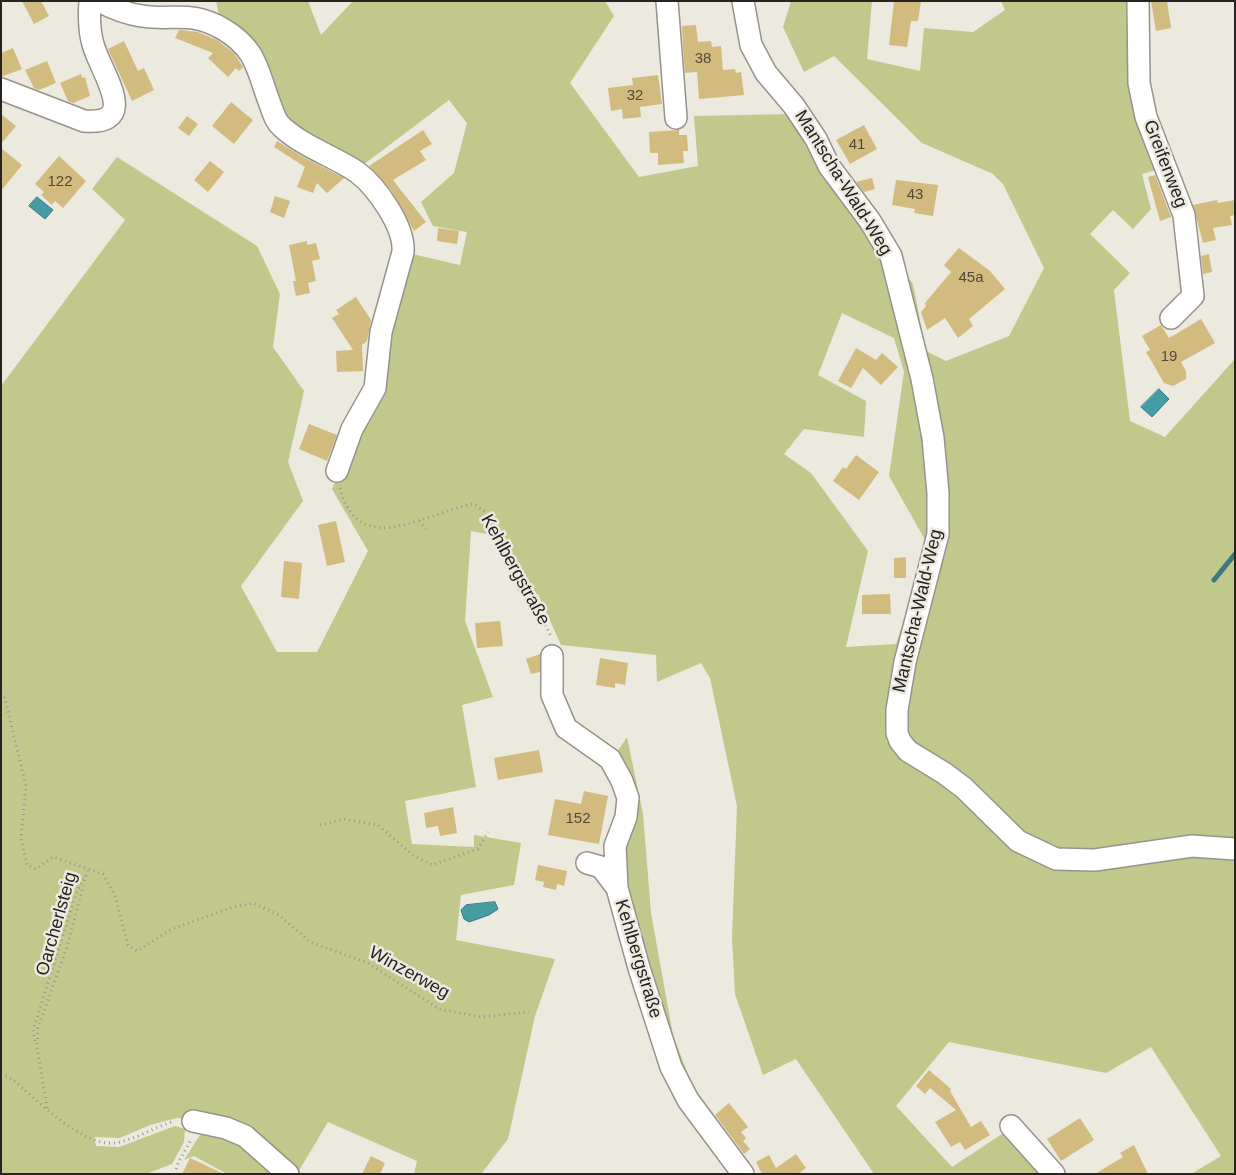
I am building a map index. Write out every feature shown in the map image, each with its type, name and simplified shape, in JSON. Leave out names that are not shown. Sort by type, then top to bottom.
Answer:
[{"type":"street","points":[[1,89],[84,121],[97,122],[107,119],[113,110],[114,99],[111,86],[93,44],[90,1]]},
{"type":"street","points":[[99,1],[115,10],[142,16],[199,18],[232,36],[252,55],[274,114],[282,127],[308,145],[358,174],[396,221],[404,243],[403,252],[381,332],[375,388],[352,429],[337,471]]},
{"type":"street","points":[[667,1],[676,118]]},
{"type":"street","name":"Mantscha-Wald-Weg","points":[[743,1],[751,45],[759,60],[816,139],[829,166],[870,221],[891,256],[922,379],[933,438],[938,493],[938,534],[902,679],[896,726],[900,741],[908,751],[964,788],[1018,841],[1056,859],[1094,860],[1192,846],[1235,849]]},
{"type":"street","name":"Greifenweg","points":[[1138,1],[1139,82],[1146,117],[1184,215],[1193,296],[1171,318]]},
{"type":"street","name":"Kehlbergstraße","points":[[552,656],[552,695],[566,728],[610,760],[622,781],[628,798],[626,817],[615,846],[617,888],[639,968],[671,1067],[688,1100],[743,1174]]},
{"type":"street","points":[[587,863],[601,867],[617,888]]},
{"type":"street","points":[[197,1122],[226,1128],[245,1136],[288,1174]]},
{"type":"street","points":[[1012,1126],[1054,1174]]},
{"type":"path","name":"Kehlbergstraße","points":[[337,471],[343,500],[352,516],[363,523],[391,529],[419,521],[458,506],[474,504],[486,512],[553,640],[552,656]]},
{"type":"path","points":[[419,521],[426,529]]},
{"type":"path","name":"Winzerweg","points":[[1,693],[5,698],[26,786],[21,839],[27,865],[36,869],[53,858],[103,874],[111,885],[128,945],[137,951],[172,929],[233,907],[253,903],[279,915],[310,942],[368,963],[439,1009],[481,1017],[529,1012]]},
{"type":"path","points":[[320,825],[343,819],[378,825],[413,855],[432,865],[478,849],[488,832]]},
{"type":"path","name":"Oarcherlsteig","points":[[36,1046],[38,1028],[67,947],[88,868]]},
{"type":"path","name":"Oarcherlsteig","points":[[48,1108],[34,1030],[76,894],[88,868]]},
{"type":"path","points":[[1,1074],[12,1079],[79,1133],[94,1140],[114,1143],[169,1123],[197,1122],[178,1163],[176,1174]]},
{"type":"green space","points":[[216,1],[308,1],[321,35],[353,1],[605,1],[614,16],[570,83],[639,177],[698,166],[694,116],[792,114],[819,157],[913,284],[926,351],[946,361],[1009,336],[1044,268],[1003,184],[993,174],[922,143],[834,56],[804,72],[783,27],[791,1],[872,1],[867,59],[920,71],[924,28],[973,32],[1005,10],[1001,1],[1135,1],[1163,168],[1142,174],[1151,209],[1133,229],[1113,210],[1090,234],[1130,273],[1114,290],[1130,421],[1165,437],[1235,359],[1235,1174],[1191,1174],[1221,1156],[1151,1047],[1106,1073],[949,1042],[896,1106],[952,1167],[1008,1130],[1047,1174],[874,1174],[796,1059],[763,1075],[735,994],[732,938],[737,806],[710,678],[701,663],[657,682],[656,655],[561,645],[538,594],[520,595],[491,535],[471,531],[465,621],[493,697],[462,705],[476,787],[405,801],[412,844],[474,847],[474,835],[521,843],[514,885],[461,895],[456,940],[555,959],[535,1016],[508,1139],[481,1174],[414,1174],[417,1161],[328,1122],[297,1174],[218,1121],[177,1118],[150,1125],[120,1138],[94,1137],[96,1146],[119,1147],[175,1126],[185,1129],[184,1142],[172,1164],[146,1174],[1,1174],[1,386],[125,220],[92,189],[117,157],[257,246],[280,294],[273,347],[304,391],[288,462],[303,501],[241,586],[277,652],[317,652],[368,551],[332,489],[357,428],[408,253],[460,265],[467,232],[433,226],[421,202],[454,173],[467,123],[449,100],[359,168],[283,117],[220,20]],"holes":[[[842,313],[894,338],[904,372],[889,476],[928,545],[896,644],[846,647],[868,551],[811,473],[784,454],[804,429],[864,437],[866,401],[818,375]]]},
{"type":"green space","points":[[627,737],[643,814],[651,913],[673,1035],[692,1085],[711,1111],[704,1117],[685,1088],[623,884],[614,757]]},
{"type":"green space","points":[[205,1131],[242,1142],[279,1174],[227,1174],[194,1156],[184,1160],[200,1135]]},
{"type":"water","points":[[37,197],[53,210],[45,219],[29,206]]},
{"type":"water","points":[[1159,389],[1169,399],[1152,417],[1141,407]]},
{"type":"water","points":[[495,902],[498,909],[489,915],[469,922],[464,919],[461,910],[466,905]]},
{"type":"building","points":[[22,1],[41,1],[49,16],[34,24]]},
{"type":"building","points":[[894,1],[921,1],[918,21],[911,21],[907,47],[889,45]]},
{"type":"building","points":[[1151,1],[1167,1],[1171,28],[1156,31]]},
{"type":"building","points":[[696,25],[698,42],[711,41],[712,47],[721,46],[723,70],[735,69],[736,73],[741,72],[744,95],[699,99],[697,72],[685,73],[682,26]]},
{"type":"building","points":[[179,30],[198,32],[217,40],[234,53],[243,67],[239,71],[236,68],[228,77],[208,58],[213,53],[175,38]]},
{"type":"building","points":[[124,41],[138,71],[144,68],[154,90],[132,101],[108,49]]},
{"type":"building","points":[[13,48],[22,69],[1,77],[1,53]]},
{"type":"building","points":[[47,61],[56,83],[39,90],[34,88],[25,70]]},
{"type":"building","points":[[81,74],[82,78],[85,77],[90,96],[73,103],[68,101],[60,83]]},
{"type":"building","points":[[658,75],[662,104],[640,107],[641,117],[623,119],[622,109],[611,111],[608,88],[633,85],[632,78]]},
{"type":"building","points":[[231,102],[253,120],[234,144],[212,126]]},
{"type":"building","points":[[1,114],[16,126],[1,144]]},
{"type":"building","points":[[187,116],[198,124],[189,136],[178,128]]},
{"type":"building","points":[[864,125],[877,149],[850,164],[836,140]]},
{"type":"building","points":[[423,130],[432,144],[420,151],[426,160],[393,180],[426,222],[414,231],[391,190],[369,166]]},
{"type":"building","points":[[679,130],[679,135],[687,135],[688,151],[683,151],[684,163],[658,165],[658,153],[650,153],[649,132]]},
{"type":"building","points":[[277,141],[344,178],[327,193],[317,183],[313,193],[297,187],[305,167],[274,147]]},
{"type":"building","points":[[1,148],[22,165],[1,191]]},
{"type":"building","points":[[59,156],[86,181],[63,208],[55,201],[52,205],[41,195],[44,192],[35,184]]},
{"type":"building","points":[[210,161],[224,172],[208,192],[194,180]]},
{"type":"building","points":[[1155,175],[1171,217],[1160,221],[1148,177]]},
{"type":"building","points":[[872,178],[875,189],[864,192],[856,182]]},
{"type":"building","points":[[896,180],[938,185],[933,216],[914,213],[915,209],[892,205]]},
{"type":"building","points":[[275,196],[290,201],[284,218],[270,212]]},
{"type":"building","points":[[1217,200],[1218,203],[1235,200],[1235,215],[1230,216],[1232,225],[1213,228],[1216,240],[1203,243],[1193,205]]},
{"type":"building","points":[[438,228],[459,231],[457,244],[437,241]]},
{"type":"building","points":[[307,241],[307,245],[316,243],[320,259],[312,261],[316,281],[308,283],[310,293],[296,296],[293,281],[296,281],[289,245]]},
{"type":"building","points":[[959,248],[990,271],[1005,289],[969,319],[973,326],[958,338],[945,318],[927,330],[921,312],[926,306],[925,303],[951,272],[944,265]]},
{"type":"building","points":[[1209,254],[1212,272],[1203,274],[1201,256]]},
{"type":"building","points":[[356,297],[371,320],[367,341],[362,345],[363,371],[337,372],[336,351],[353,350],[332,318],[339,314],[336,310]]},
{"type":"building","points":[[1201,319],[1215,343],[1181,362],[1186,371],[1186,379],[1173,386],[1164,383],[1146,352],[1150,350],[1142,336],[1161,325],[1169,338]]},
{"type":"building","points":[[856,348],[876,360],[882,353],[898,367],[881,385],[863,368],[851,388],[838,381]]},
{"type":"building","points":[[309,424],[337,435],[327,461],[299,449]]},
{"type":"building","points":[[856,455],[879,472],[859,500],[833,481],[843,467],[846,469]]},
{"type":"building","points":[[336,521],[345,562],[327,566],[318,525]]},
{"type":"building","points":[[906,557],[906,578],[894,578],[894,558]]},
{"type":"building","points":[[284,561],[302,563],[299,599],[281,597]]},
{"type":"building","points":[[890,594],[891,614],[862,614],[862,595]]},
{"type":"building","points":[[500,621],[503,646],[477,648],[475,623]]},
{"type":"building","points":[[540,654],[540,672],[531,674],[526,659]]},
{"type":"building","points":[[600,658],[628,663],[625,685],[615,683],[615,688],[596,685]]},
{"type":"building","points":[[539,750],[543,772],[498,780],[494,758]]},
{"type":"building","points":[[584,791],[608,796],[599,844],[548,835],[555,799],[581,804]]},
{"type":"building","points":[[453,807],[457,833],[440,836],[438,826],[426,828],[424,813]]},
{"type":"building","points":[[538,865],[567,871],[564,886],[557,884],[556,890],[543,887],[544,882],[535,880]]},
{"type":"building","points":[[929,1070],[951,1089],[950,1091],[971,1127],[981,1121],[990,1135],[965,1150],[960,1142],[951,1147],[935,1122],[956,1110],[930,1088],[925,1094],[916,1086]]},
{"type":"building","points":[[729,1103],[748,1127],[741,1132],[746,1138],[743,1141],[750,1149],[744,1154],[715,1115]]},
{"type":"building","points":[[1080,1118],[1094,1140],[1061,1161],[1047,1139]]},
{"type":"building","points":[[1134,1145],[1148,1174],[1095,1174],[1123,1157],[1120,1153]]},
{"type":"building","points":[[796,1154],[806,1168],[798,1174],[762,1174],[756,1162],[769,1155],[776,1168]]},
{"type":"building","points":[[371,1156],[385,1163],[380,1174],[362,1174]]},
{"type":"building","points":[[190,1158],[224,1174],[182,1174]]},
{"type":"waterway","points":[[1214,580],[1235,554]]}]
